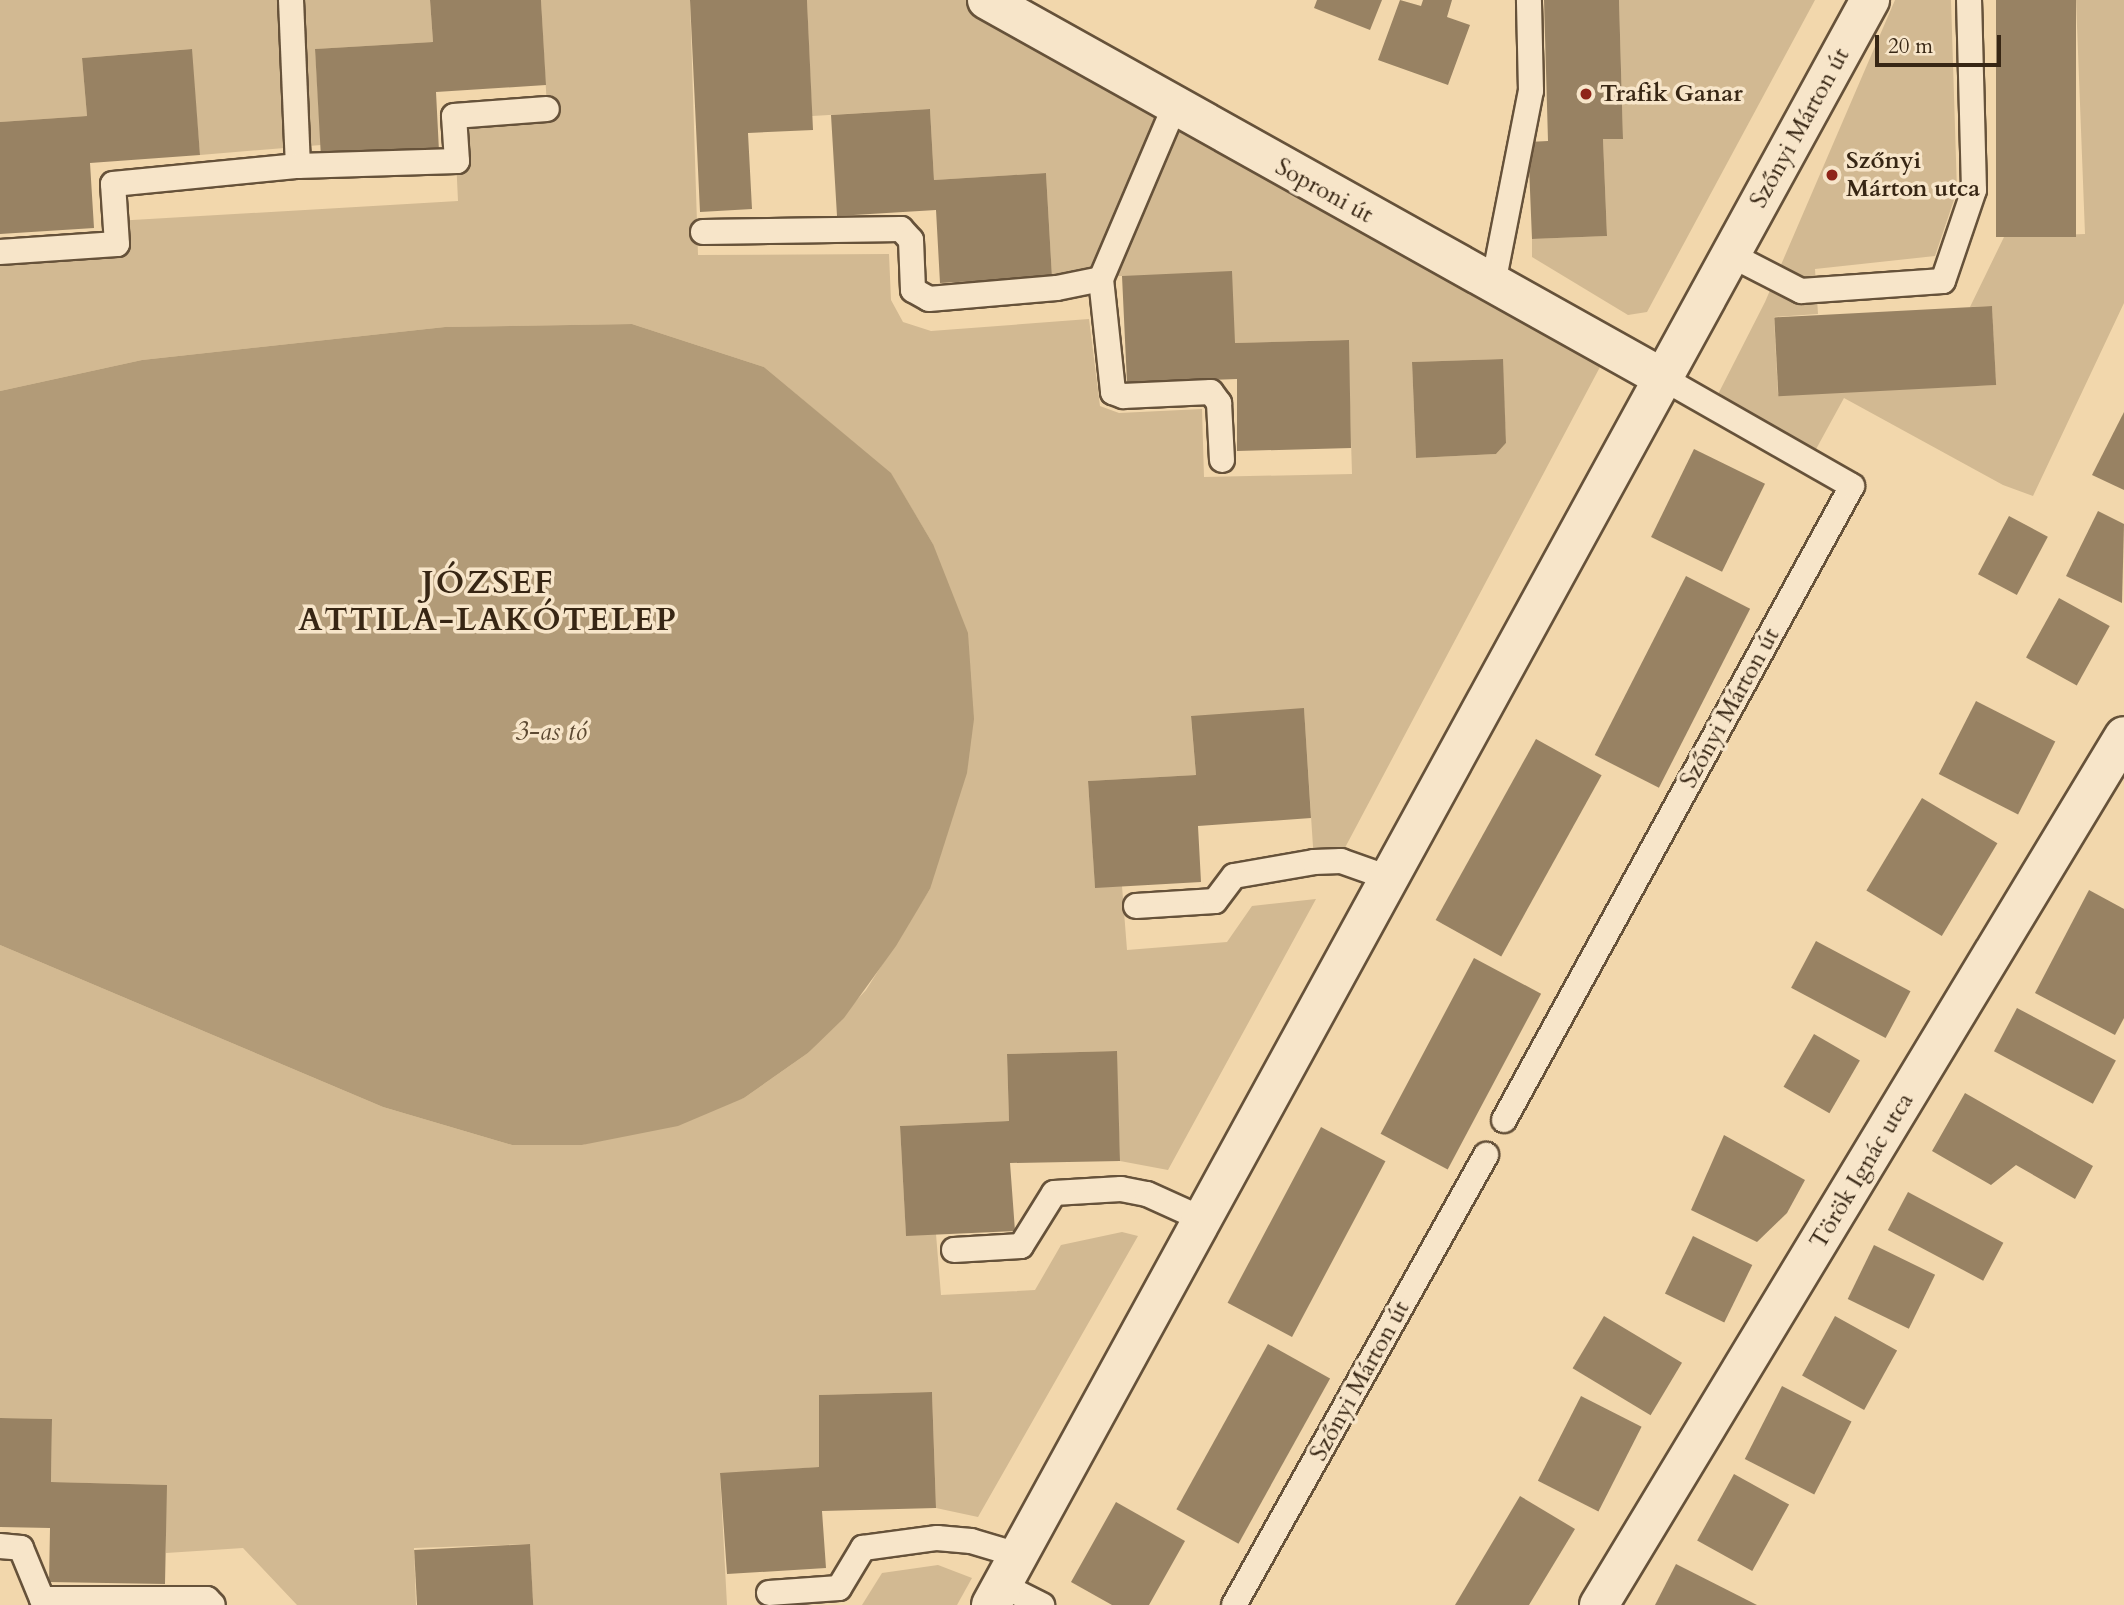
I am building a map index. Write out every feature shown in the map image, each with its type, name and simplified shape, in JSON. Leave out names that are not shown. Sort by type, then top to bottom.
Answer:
[{"type":"street","name":"Soproni út","points":[[987,0],[1174,108],[1663,378]]},
{"type":"street","name":"Szőnyi Márton út","points":[[1003,1582],[1870,0]]},
{"type":"street","name":"Török Ignác utca","points":[[1598,1605],[2124,736]]},
{"type":"lane","points":[[291,0],[298,166]]},
{"type":"lane","points":[[1493,284],[1531,91],[1529,0]]},
{"type":"lane","points":[[1731,255],[1801,291],[1944,281],[1974,190],[1969,0]]},
{"type":"lane","points":[[1174,108],[1101,279],[1113,392],[1123,396],[1211,392],[1219,403],[1222,460]]},
{"type":"lane","points":[[0,252],[117,244],[113,184],[298,166],[457,161],[454,116],[547,109]]},
{"type":"lane","points":[[703,232],[901,229],[911,240],[913,290],[929,299],[1056,288],[1101,279]]},
{"type":"lane","name":"Szőnyi Márton út","points":[[1503,1120],[1853,485],[1663,378]]},
{"type":"lane","points":[[1136,906],[1215,901],[1234,876],[1314,862],[1340,860],[1389,878]]},
{"type":"lane","name":"Szőnyi Márton út","points":[[1234,1605],[1486,1155]]},
{"type":"lane","points":[[954,1250],[1021,1246],[1054,1193],[1121,1189],[1147,1194],[1202,1219]]},
{"type":"lane","points":[[769,1593],[839,1588],[863,1548],[937,1538],[971,1541],[1003,1582],[1042,1605]]},
{"type":"lane","points":[[0,1546],[21,1548],[42,1599],[207,1599],[213,1605]]},
{"type":"shaded area","points":[[0,0],[430,0],[433,42],[315,49],[321,145],[200,155],[191,49],[82,58],[87,116],[0,122]]},
{"type":"shaded area","points":[[541,0],[690,0],[698,255],[889,254],[891,300],[903,322],[931,331],[1089,319],[1100,406],[1119,413],[1202,409],[1204,477],[1352,474],[1348,340],[1235,343],[1122,276],[1052,277],[1046,173],[934,180],[930,109],[812,116],[807,0],[987,0],[1609,350],[1339,859],[1314,862],[1304,709],[1191,717],[1196,775],[1088,781],[1095,887],[1122,886],[1127,950],[1227,942],[1252,906],[1316,899],[1168,1170],[1120,1161],[1116,1051],[1007,1054],[1009,1121],[900,1126],[906,1235],[936,1234],[941,1295],[1035,1290],[1061,1245],[1122,1232],[1138,1236],[978,1517],[936,1508],[932,1392],[819,1395],[819,1467],[720,1474],[727,1605],[533,1605],[530,1544],[414,1548],[416,1605],[297,1605],[243,1548],[166,1553],[166,1485],[51,1482],[52,1419],[0,1418],[0,945],[383,1107],[512,1145],[582,1145],[744,1098],[808,1053],[866,990],[930,889],[933,544],[891,474],[764,367],[632,324],[445,327],[142,360],[0,391],[0,252],[116,244],[115,221],[458,201],[454,116],[547,108]],"holes":[[[1502,359],[1506,443],[1496,454],[1416,458],[1412,362]]]},
{"type":"shaded area","points":[[1619,0],[1815,0],[1647,312],[1628,315],[1532,257],[1532,239],[1607,236],[1603,139],[1623,139]]},
{"type":"shaded area","points":[[1895,0],[1951,0],[1957,191],[1935,256],[1815,269],[1818,314],[1774,317],[1778,394],[1996,385],[1992,306],[1970,307],[2004,237],[2085,234],[2076,0],[2124,0],[2124,303],[2033,496],[2003,485],[1844,398],[1809,462],[1712,406],[1765,302]]},
{"type":"shaded area","points":[[938,1565],[972,1578],[957,1605],[862,1605],[882,1573]]},
{"type":"water","name":"3-as tó","points":[[632,324],[764,367],[891,473],[933,544],[968,633],[974,719],[967,773],[930,889],[896,946],[844,1018],[808,1053],[744,1098],[678,1126],[582,1145],[512,1145],[383,1107],[0,945],[0,391],[142,360],[445,327]]},
{"type":"building","points":[[430,0],[541,0],[546,85],[436,92],[439,151],[321,158],[315,49],[433,42]]},
{"type":"building","points":[[690,0],[807,0],[813,130],[748,133],[752,209],[700,212]]},
{"type":"building","points":[[1317,0],[1382,0],[1370,30],[1314,8]]},
{"type":"building","points":[[1400,0],[1421,6],[1423,0],[1452,0],[1447,17],[1470,25],[1448,85],[1378,60]]},
{"type":"building","points":[[1544,0],[1619,0],[1623,139],[1603,139],[1607,236],[1532,239],[1528,142],[1548,141]]},
{"type":"building","points":[[1996,0],[2076,0],[2076,237],[1996,237]]},
{"type":"building","points":[[192,49],[200,155],[90,163],[94,228],[0,234],[0,122],[87,116],[82,58]]},
{"type":"building","points":[[930,109],[934,180],[1046,173],[1052,277],[940,283],[936,210],[837,216],[831,115]]},
{"type":"building","points":[[1232,271],[1235,343],[1349,340],[1351,448],[1237,451],[1237,379],[1127,383],[1122,276]]},
{"type":"building","points":[[1992,306],[1996,385],[1778,396],[1774,317]]},
{"type":"building","points":[[1503,359],[1506,443],[1496,454],[1416,458],[1412,362]]},
{"type":"building","points":[[2124,412],[2124,490],[2092,475]]},
{"type":"building","points":[[1694,449],[1765,484],[1722,572],[1651,537]]},
{"type":"building","points":[[2098,511],[2124,524],[2122,603],[2066,576]]},
{"type":"building","points":[[2009,516],[2048,537],[2017,595],[1978,574]]},
{"type":"building","points":[[1686,576],[1750,609],[1659,788],[1595,755]]},
{"type":"building","points":[[2059,598],[2110,626],[2077,686],[2026,657]]},
{"type":"building","points":[[1976,701],[2055,741],[2018,814],[1939,774]]},
{"type":"building","points":[[1304,708],[1311,818],[1198,826],[1201,882],[1095,888],[1088,781],[1196,775],[1191,716]]},
{"type":"building","points":[[1536,739],[1602,775],[1501,956],[1436,920]]},
{"type":"building","points":[[1922,798],[1997,843],[1942,936],[1866,891]]},
{"type":"building","points":[[2089,890],[2124,909],[2124,1018],[2115,1035],[2035,993]]},
{"type":"building","points":[[1816,941],[1910,991],[1886,1038],[1791,988]]},
{"type":"building","points":[[1474,958],[1541,994],[1448,1169],[1381,1134]]},
{"type":"building","points":[[2017,1008],[2116,1061],[2093,1104],[1994,1051]]},
{"type":"building","points":[[1814,1034],[1860,1060],[1829,1113],[1784,1087]]},
{"type":"building","points":[[1117,1051],[1120,1161],[1010,1163],[1015,1231],[906,1236],[900,1126],[1009,1121],[1007,1054]]},
{"type":"building","points":[[1965,1093],[2093,1166],[2075,1199],[2016,1165],[1991,1185],[1932,1151]]},
{"type":"building","points":[[1321,1127],[1385,1161],[1292,1337],[1228,1303]]},
{"type":"building","points":[[1724,1135],[1805,1180],[1787,1213],[1757,1242],[1691,1210]]},
{"type":"building","points":[[1908,1192],[2003,1243],[1983,1281],[1888,1230]]},
{"type":"building","points":[[1693,1236],[1752,1265],[1724,1322],[1665,1294]]},
{"type":"building","points":[[1874,1245],[1935,1275],[1909,1329],[1848,1299]]},
{"type":"building","points":[[1604,1316],[1682,1363],[1651,1415],[1573,1368]]},
{"type":"building","points":[[1835,1316],[1897,1350],[1864,1410],[1802,1375]]},
{"type":"building","points":[[1268,1344],[1330,1378],[1238,1544],[1176,1509]]},
{"type":"building","points":[[1782,1386],[1851,1421],[1814,1494],[1745,1459]]},
{"type":"building","points":[[932,1392],[936,1508],[822,1511],[826,1568],[727,1574],[720,1473],[819,1467],[819,1395]]},
{"type":"building","points":[[1581,1396],[1642,1427],[1598,1512],[1538,1481]]},
{"type":"building","points":[[0,1418],[52,1419],[51,1482],[167,1485],[165,1584],[49,1582],[50,1528],[0,1527]]},
{"type":"building","points":[[1734,1474],[1789,1505],[1752,1571],[1697,1540]]},
{"type":"building","points":[[1520,1496],[1575,1529],[1529,1605],[1455,1605]]},
{"type":"building","points":[[1116,1502],[1185,1541],[1149,1605],[1112,1605],[1071,1582]]},
{"type":"building","points":[[530,1544],[533,1605],[417,1605],[414,1550]]},
{"type":"building","points":[[1676,1564],[1757,1605],[1655,1605]]},
{"type":"place","name":"Trafik Ganar","points":[[1586,94]]},
{"type":"place","name":"Szőnyi Márton utca","points":[[1832,175]]},
{"type":"district","name":"JÓZSEF ATTILA-LAKÓTELEP","points":[[488,602]]}]
